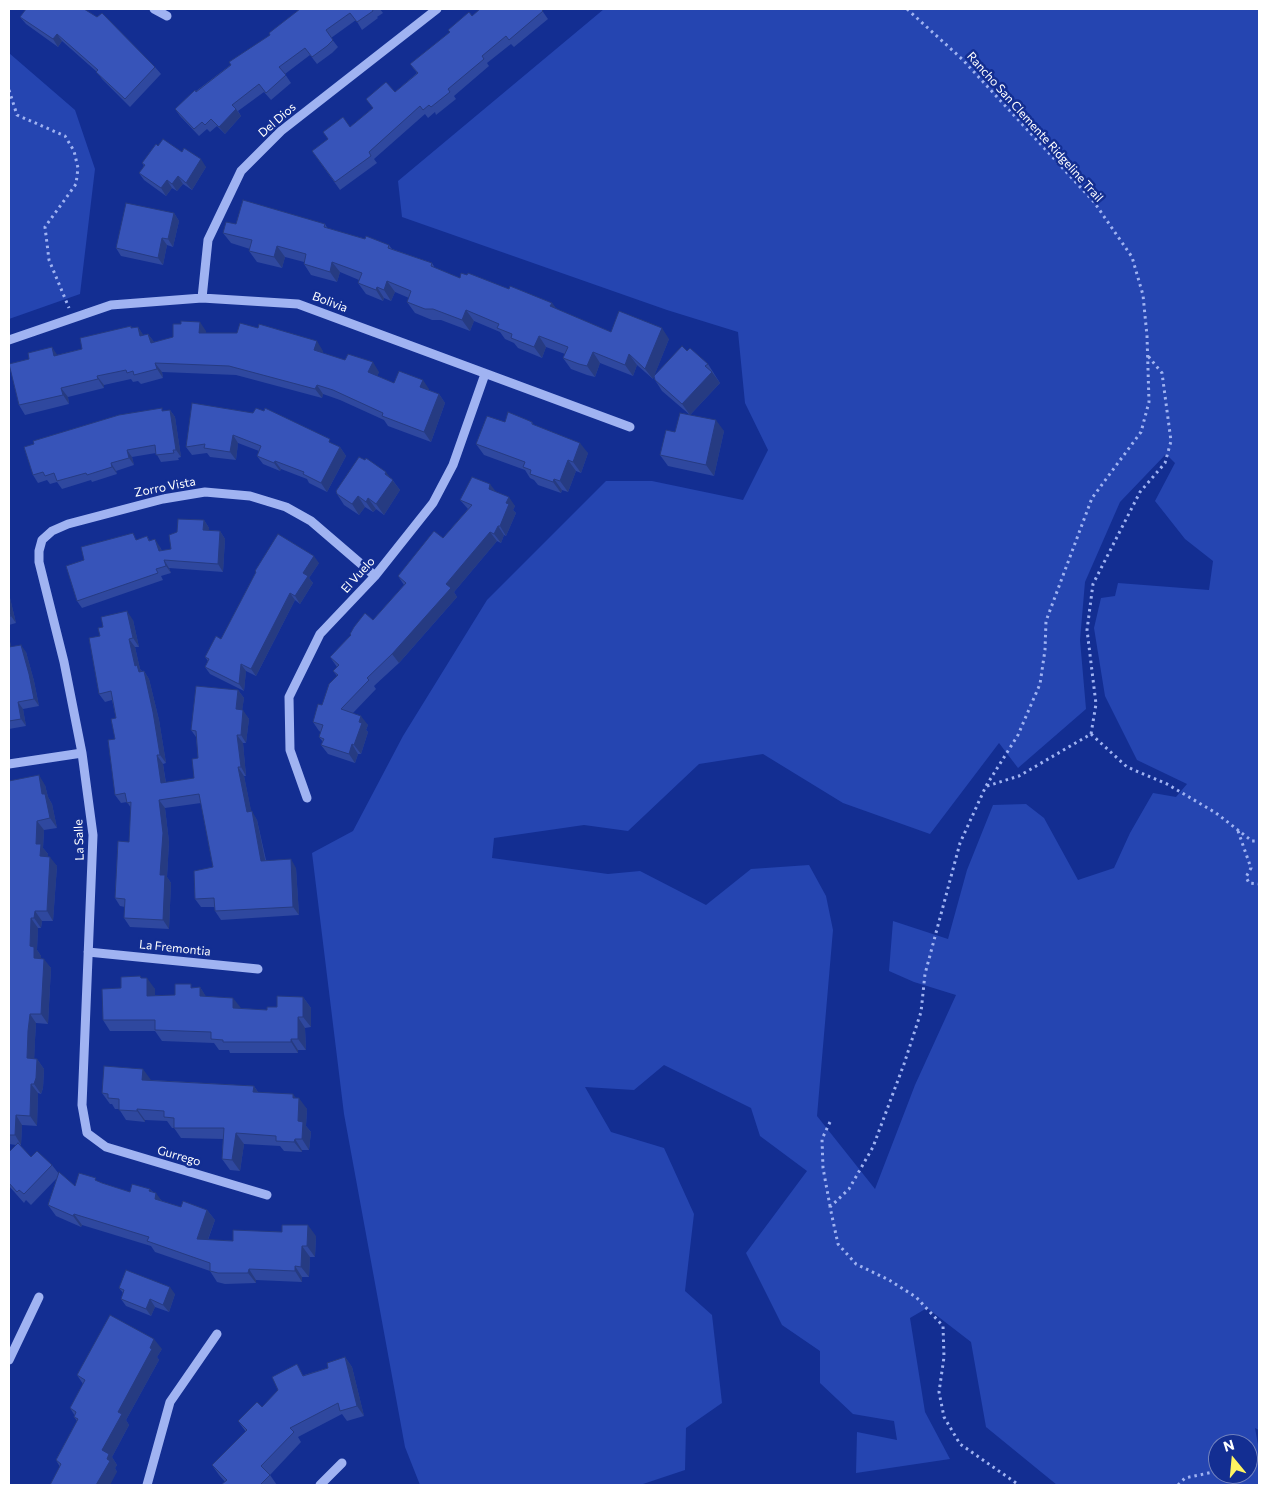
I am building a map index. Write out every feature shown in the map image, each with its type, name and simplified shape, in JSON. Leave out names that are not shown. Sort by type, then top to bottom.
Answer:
[{"type":"street","points":[[154,9],[167,16]]},
{"type":"street","name":"Del Dios","points":[[202,298],[208,240],[242,171],[281,130],[437,9]]},
{"type":"street","name":"Bolivia","points":[[9,340],[111,305],[202,298],[298,304],[630,427]]},
{"type":"street","name":"El Vuelo","points":[[308,798],[290,750],[289,697],[320,634],[375,576],[433,503],[453,465],[485,374]]},
{"type":"street","name":"Zorro Vista","points":[[39,550],[42,540],[52,531],[68,524],[163,499],[204,492],[250,496],[286,507],[311,521],[375,576]]},
{"type":"street","name":"La Salle","points":[[39,550],[39,562],[64,662],[82,753],[94,835],[82,1105],[87,1133]]},
{"type":"street","points":[[9,764],[82,753]]},
{"type":"street","name":"La Fremontia","points":[[88,952],[258,968]]},
{"type":"street","name":"Gurrego","points":[[87,1133],[106,1148],[266,1195]]},
{"type":"street","points":[[9,1360],[39,1297]]},
{"type":"street","points":[[147,1485],[170,1402],[217,1334]]},
{"type":"street","points":[[320,1485],[342,1463]]},
{"type":"path","name":"Rancho San Clemente Ridgeline Trail","points":[[830,1207],[849,1189],[873,1147],[921,1012],[924,974],[960,843],[986,786],[1018,734],[1040,684],[1045,650],[1046,621],[1092,498],[1140,432],[1149,402],[1148,356],[1143,295],[1132,257],[1094,202],[962,59],[906,9]]},
{"type":"path","points":[[9,90],[17,115],[65,136],[74,151],[78,168],[76,184],[46,227],[49,260],[74,317]]},
{"type":"path","points":[[1091,734],[1096,704],[1087,630],[1093,584],[1140,492],[1165,463],[1171,441],[1162,373],[1148,356]]},
{"type":"path","points":[[986,786],[1019,776],[1091,734]]},
{"type":"path","points":[[1091,734],[1127,767],[1167,784],[1216,814],[1252,841],[1259,841]]},
{"type":"path","points":[[1238,831],[1250,868],[1246,877],[1249,883],[1259,884]]},
{"type":"path","points":[[830,1122],[822,1139],[823,1168],[838,1244],[856,1264],[889,1280],[916,1297],[943,1326],[944,1357],[939,1392],[944,1417],[960,1444],[1019,1485]]},
{"type":"path","points":[[1178,1485],[1185,1478],[1208,1473]]},
{"type":"shaded area","points":[[604,9],[1259,9],[1259,1430],[1255,1428],[1256,1434],[1208,1434],[1208,1484],[1258,1484],[1258,1444],[1259,1485],[1057,1485],[986,1427],[971,1342],[927,1308],[910,1318],[925,1412],[950,1459],[856,1473],[857,1432],[897,1440],[894,1421],[853,1414],[820,1383],[820,1351],[782,1325],[746,1253],[807,1171],[760,1136],[751,1108],[664,1065],[634,1090],[585,1087],[611,1132],[664,1148],[694,1214],[685,1291],[712,1315],[722,1403],[686,1428],[685,1470],[640,1485],[420,1485],[405,1447],[344,1114],[312,853],[353,831],[403,736],[487,600],[606,481],[652,481],[743,500],[768,450],[745,403],[738,332],[667,310],[402,217],[398,181]],"holes":[[[1166,454],[1175,463],[1155,501],[1185,539],[1213,561],[1209,590],[1118,583],[1115,596],[1101,598],[1094,628],[1105,696],[1137,760],[1187,784],[1176,797],[1153,793],[1130,833],[1114,868],[1078,880],[1044,818],[1026,804],[993,805],[967,870],[948,939],[893,921],[889,971],[914,982],[956,995],[915,1085],[875,1189],[817,1116],[833,930],[826,896],[809,865],[751,869],[706,905],[640,871],[608,874],[492,858],[494,838],[584,825],[628,831],[699,764],[763,754],[843,803],[930,834],[999,743],[1018,768],[1086,709],[1080,640],[1085,582],[1120,502]]]},
{"type":"shaded area","points":[[9,53],[75,110],[95,169],[80,294],[9,319]]},
{"type":"building","points":[[26,9],[84,9],[97,17],[102,13],[155,67],[125,99],[96,72],[98,70],[57,34],[53,39],[20,17]]},
{"type":"building","points":[[300,9],[372,9],[373,11],[357,22],[350,13],[326,30],[333,40],[327,46],[312,57],[305,48],[279,67],[286,75],[266,93],[259,84],[232,105],[236,109],[219,127],[211,119],[205,125],[202,122],[194,129],[175,109],[195,90],[196,92],[231,65],[229,62],[270,35],[269,33]]},
{"type":"building","points":[[480,9],[541,9],[543,11],[509,40],[506,36],[482,56],[484,59],[448,89],[450,92],[431,107],[429,105],[423,110],[420,106],[369,152],[371,156],[335,182],[312,151],[328,139],[323,132],[343,117],[350,127],[373,108],[366,99],[386,82],[395,92],[418,73],[410,64],[450,32],[448,30],[469,12],[472,16]]},
{"type":"building","points":[[163,139],[182,152],[184,148],[201,159],[186,183],[178,176],[172,184],[167,180],[161,188],[139,173],[145,165],[142,163],[156,144],[158,146]]},
{"type":"building","points":[[243,200],[325,224],[324,227],[365,239],[366,236],[389,245],[388,248],[432,263],[431,266],[460,278],[461,273],[467,275],[468,273],[509,289],[510,286],[552,303],[550,306],[611,332],[619,311],[662,328],[645,369],[629,354],[625,365],[593,352],[587,366],[579,364],[563,358],[568,347],[539,336],[534,347],[511,338],[512,334],[497,328],[499,324],[466,310],[462,320],[433,309],[425,309],[407,302],[411,291],[387,281],[384,290],[377,287],[376,290],[358,283],[362,273],[332,262],[330,272],[304,264],[306,254],[277,246],[274,257],[249,251],[252,240],[223,233],[226,222],[236,224]]},
{"type":"building","points":[[126,203],[174,213],[168,239],[162,238],[158,258],[116,248]]},
{"type":"building","points":[[181,321],[200,322],[199,333],[237,333],[240,323],[258,328],[259,324],[317,341],[314,350],[345,360],[348,354],[373,362],[368,372],[394,383],[399,371],[423,380],[420,387],[439,394],[424,432],[382,416],[383,413],[333,390],[317,385],[315,389],[229,366],[155,363],[157,369],[134,375],[133,371],[127,373],[126,370],[97,376],[98,379],[61,388],[63,395],[19,405],[9,364],[29,359],[28,353],[52,347],[54,356],[82,349],[80,338],[131,326],[131,328],[138,327],[140,336],[148,334],[151,343],[173,337],[173,324],[181,324]]},
{"type":"building","points":[[682,346],[687,351],[690,348],[708,364],[705,366],[712,372],[682,404],[655,380],[654,376]]},
{"type":"building","points":[[192,403],[253,413],[256,408],[264,411],[265,408],[330,439],[329,442],[340,447],[321,483],[303,474],[304,472],[257,456],[261,446],[233,435],[230,452],[204,448],[205,444],[186,447]]},
{"type":"building","points":[[162,408],[162,411],[170,410],[176,450],[173,450],[174,453],[156,455],[155,445],[127,450],[129,458],[111,463],[112,467],[87,475],[86,473],[57,481],[54,473],[45,476],[43,472],[33,475],[24,447],[34,444],[33,441],[119,415]]},
{"type":"building","points":[[508,412],[532,422],[532,424],[580,443],[573,462],[568,460],[560,481],[554,479],[553,482],[530,474],[531,470],[523,467],[525,462],[476,444],[487,416],[505,422]]},
{"type":"building","points":[[680,413],[716,420],[706,465],[660,455],[666,430],[675,432]]},
{"type":"building","points":[[359,457],[365,460],[366,458],[386,472],[385,474],[393,480],[376,504],[368,498],[366,502],[358,496],[352,504],[337,494],[336,491]]},
{"type":"building","points":[[472,477],[490,484],[489,489],[509,497],[506,503],[509,504],[500,526],[498,526],[494,534],[490,532],[446,584],[451,588],[392,654],[367,678],[369,680],[341,709],[361,716],[359,722],[362,723],[349,754],[321,745],[324,739],[319,737],[323,725],[313,722],[318,704],[322,705],[329,684],[338,675],[333,671],[339,665],[330,657],[351,635],[354,627],[365,613],[373,620],[406,583],[398,576],[434,531],[443,538],[472,505],[460,500]]},
{"type":"building","points":[[178,519],[204,520],[203,530],[220,531],[218,564],[164,560],[166,566],[156,569],[158,573],[77,601],[66,566],[84,560],[81,547],[133,533],[136,540],[147,536],[149,541],[155,539],[159,551],[171,549],[169,535],[177,532]]},
{"type":"building","points":[[278,534],[314,556],[303,573],[308,576],[295,596],[290,593],[251,669],[241,664],[239,684],[205,667],[209,659],[205,657],[216,636],[221,639],[255,571]]},
{"type":"building","points":[[127,611],[133,638],[129,639],[135,666],[137,665],[139,672],[144,671],[153,712],[160,755],[157,755],[161,783],[194,778],[192,759],[198,758],[196,731],[191,730],[196,686],[238,690],[236,709],[243,710],[241,735],[237,735],[241,767],[238,767],[247,812],[252,811],[261,861],[291,859],[293,907],[215,911],[214,898],[195,899],[194,871],[213,867],[199,794],[159,800],[163,833],[160,875],[165,875],[163,920],[124,918],[125,899],[115,898],[118,841],[129,842],[131,802],[127,803],[125,793],[115,795],[108,740],[115,739],[111,719],[116,718],[111,691],[99,694],[89,638],[100,636],[98,628],[103,627],[101,617]]},
{"type":"building","points":[[21,645],[34,699],[18,702],[21,719],[9,721],[9,647]]},
{"type":"building","points":[[39,775],[42,794],[45,794],[50,818],[37,821],[36,844],[41,844],[40,856],[50,857],[47,911],[35,911],[34,918],[31,918],[30,946],[34,947],[34,958],[44,959],[41,1014],[30,1014],[28,1031],[27,1058],[37,1059],[36,1078],[34,1084],[31,1084],[30,1116],[16,1115],[15,1135],[9,1135],[9,781]]},
{"type":"building","points":[[140,976],[141,978],[147,978],[147,996],[175,995],[175,984],[191,984],[191,988],[200,987],[200,996],[233,998],[233,1008],[267,1010],[267,1007],[277,1007],[277,996],[303,997],[303,1017],[298,1017],[298,1039],[291,1039],[291,1042],[223,1042],[223,1040],[211,1039],[211,1032],[155,1030],[155,1020],[103,1020],[102,989],[121,988],[121,977]]},
{"type":"building","points":[[104,1066],[143,1069],[142,1080],[254,1086],[253,1092],[293,1094],[293,1098],[299,1098],[298,1121],[303,1122],[302,1139],[295,1139],[294,1142],[276,1141],[276,1136],[236,1133],[232,1160],[222,1159],[224,1128],[174,1128],[174,1118],[164,1117],[164,1111],[119,1110],[119,1099],[108,1098],[108,1094],[102,1093]]},
{"type":"building","points":[[18,1143],[31,1157],[37,1151],[52,1165],[24,1194],[19,1190],[17,1192],[9,1183],[9,1152]]},
{"type":"building","points":[[59,1172],[75,1186],[79,1173],[130,1192],[132,1184],[150,1189],[149,1191],[156,1193],[155,1199],[181,1207],[183,1201],[207,1210],[197,1239],[233,1241],[233,1230],[282,1232],[282,1225],[308,1225],[307,1246],[302,1246],[301,1267],[295,1266],[295,1271],[249,1269],[248,1273],[218,1273],[210,1271],[210,1263],[147,1241],[149,1237],[74,1214],[73,1216],[48,1205]]},
{"type":"building","points":[[126,1270],[170,1287],[163,1305],[150,1299],[146,1309],[121,1299],[124,1290],[119,1288]]},
{"type":"building","points":[[110,1315],[154,1339],[150,1348],[152,1349],[118,1412],[122,1414],[102,1450],[109,1454],[107,1459],[110,1461],[96,1485],[50,1485],[61,1464],[56,1460],[78,1419],[74,1417],[76,1412],[70,1408],[85,1380],[77,1375]]},
{"type":"building","points":[[345,1357],[357,1406],[340,1411],[338,1403],[290,1428],[294,1432],[261,1466],[270,1475],[260,1485],[221,1485],[227,1480],[212,1465],[247,1430],[238,1421],[257,1402],[262,1407],[278,1390],[272,1377],[297,1364],[303,1376],[328,1368],[327,1363]]}]
